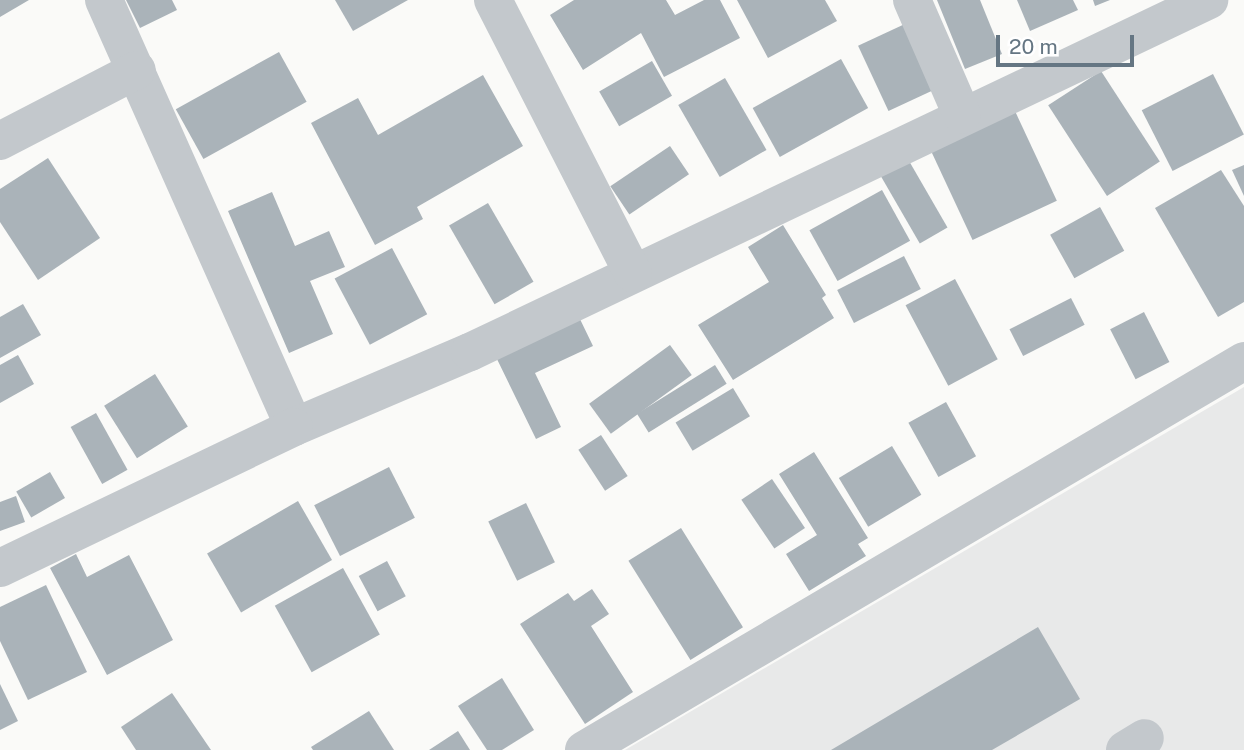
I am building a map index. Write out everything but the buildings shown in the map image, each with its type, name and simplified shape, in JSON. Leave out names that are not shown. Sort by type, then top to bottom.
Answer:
[{"type":"street","points":[[104,0],[294,427]]},
{"type":"street","points":[[493,0],[633,273]]},
{"type":"street","points":[[912,0],[962,115]]},
{"type":"street","points":[[0,568],[294,427],[470,352],[962,115],[1106,52],[1209,0]]},
{"type":"street","points":[[0,141],[137,70]]},
{"type":"street","points":[[584,750],[1244,361]]},
{"type":"shaded area","points":[[1244,387],[1244,750],[625,750]]}]
